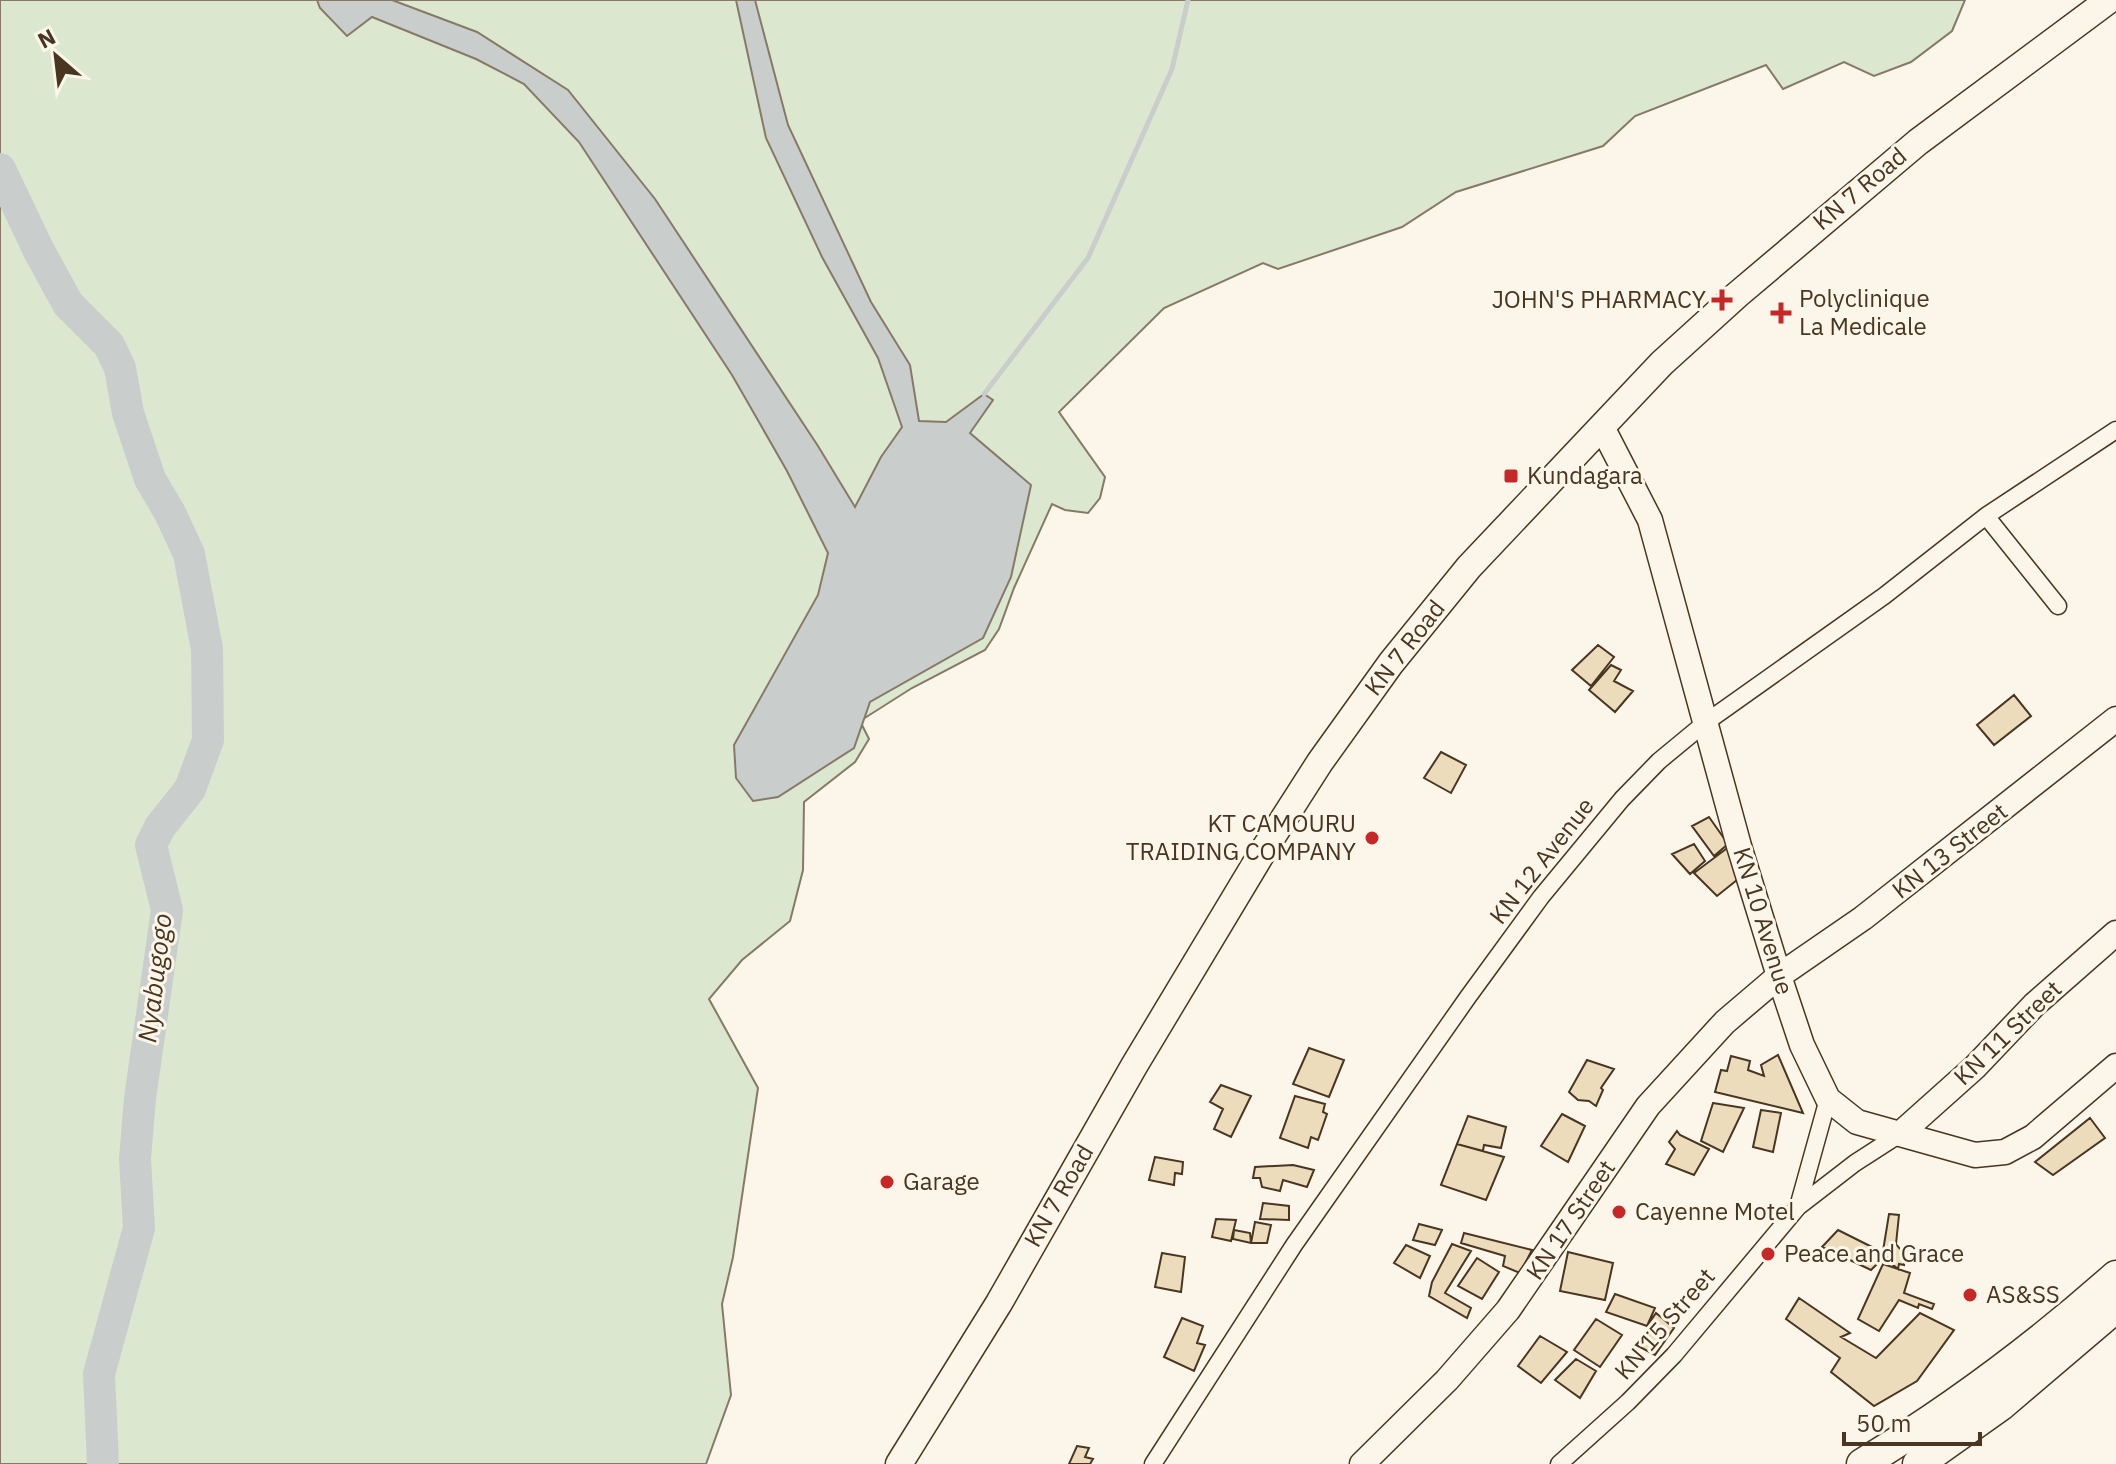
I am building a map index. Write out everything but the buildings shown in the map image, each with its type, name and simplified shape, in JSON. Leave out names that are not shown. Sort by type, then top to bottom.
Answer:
[{"type":"highway","points":[[1862,1464],[1983,1386],[2116,1276]]},
{"type":"highway","points":[[1918,1464],[2001,1405],[2116,1307]]},
{"type":"main road","name":"KN 7 Road","points":[[899,1464],[999,1303],[1150,1038],[1265,848],[1320,762],[1391,663],[1469,567],[1662,363],[1834,210],[1918,142],[2109,0]]},
{"type":"street","name":"KN 10 Avenue","points":[[1602,427],[1650,520],[1779,976],[1802,1045],[1828,1099],[1857,1122],[1975,1155],[2005,1152],[2033,1137],[2116,1066]]},
{"type":"street","name":"KN 12 Avenue","points":[[1153,1464],[1294,1245],[1541,897],[1622,799],[1659,761],[1705,723],[1884,596],[1986,516],[2116,430]]},
{"type":"street","points":[[1986,516],[2058,606]]},
{"type":"street","name":"KN 13 Street","points":[[1779,976],[1863,918],[2116,719]]},
{"type":"street","name":"KN 11 Street","points":[[1900,1134],[1975,1067],[2034,1005],[2116,933]]},
{"type":"street","name":"KN 17 Street","points":[[1362,1464],[1447,1380],[1508,1310],[1648,1106],[1725,1022],[1779,976]]},
{"type":"street","name":"KN 15 Street","points":[[1798,1207],[1828,1099]]},
{"type":"street","name":"KN 15 Street","points":[[1559,1464],[1628,1402],[1674,1355],[1798,1207],[1855,1163],[1900,1134]]},
{"type":"green space","points":[[0,0],[1965,0],[1952,31],[1911,62],[1874,76],[1844,62],[1783,89],[1766,65],[1635,116],[1603,146],[1456,192],[1402,227],[1278,269],[1263,263],[1164,308],[1059,412],[1105,477],[1100,498],[1088,513],[1065,510],[1052,504],[999,629],[985,650],[912,688],[860,721],[869,739],[855,762],[804,802],[803,870],[790,921],[742,960],[709,999],[758,1088],[733,1257],[722,1304],[731,1395],[706,1464],[0,1464]]},
{"type":"shaded area","points":[[317,0],[392,0],[477,32],[568,90],[655,199],[855,507],[881,457],[902,427],[878,358],[822,257],[766,138],[736,0],[755,0],[788,125],[871,302],[910,365],[919,421],[946,422],[984,394],[993,400],[970,433],[1031,485],[1011,577],[983,638],[870,702],[854,748],[778,797],[753,801],[736,778],[734,745],[818,595],[828,553],[787,471],[732,375],[579,142],[524,84],[476,59],[372,17],[347,36],[320,8]]},
{"type":"waterway","points":[[984,394],[1088,258],[1172,69],[1188,0]]},
{"type":"waterway","name":"Nyabugogo","points":[[0,169],[68,304],[109,345],[120,368],[128,413],[150,479],[189,554],[207,649],[208,740],[190,789],[160,827],[151,845],[167,910],[140,1098],[135,1159],[139,1228],[99,1374],[103,1464]]},
{"type":"place","name":"JOHN'S PHARMACY","points":[[1722,300]]},
{"type":"place","name":"Polyclinique La Medicale","points":[[1781,313]]},
{"type":"place","name":"Kundagara","points":[[1511,476]]},
{"type":"place","name":"KT CAMOURU TRAIDING COMPANY","points":[[1372,838]]},
{"type":"place","name":"Garage","points":[[887,1182]]},
{"type":"place","name":"Cayenne Motel","points":[[1619,1212]]},
{"type":"place","name":"Peace and Grace","points":[[1768,1254]]},
{"type":"place","name":"AS&SS","points":[[1970,1295]]}]
